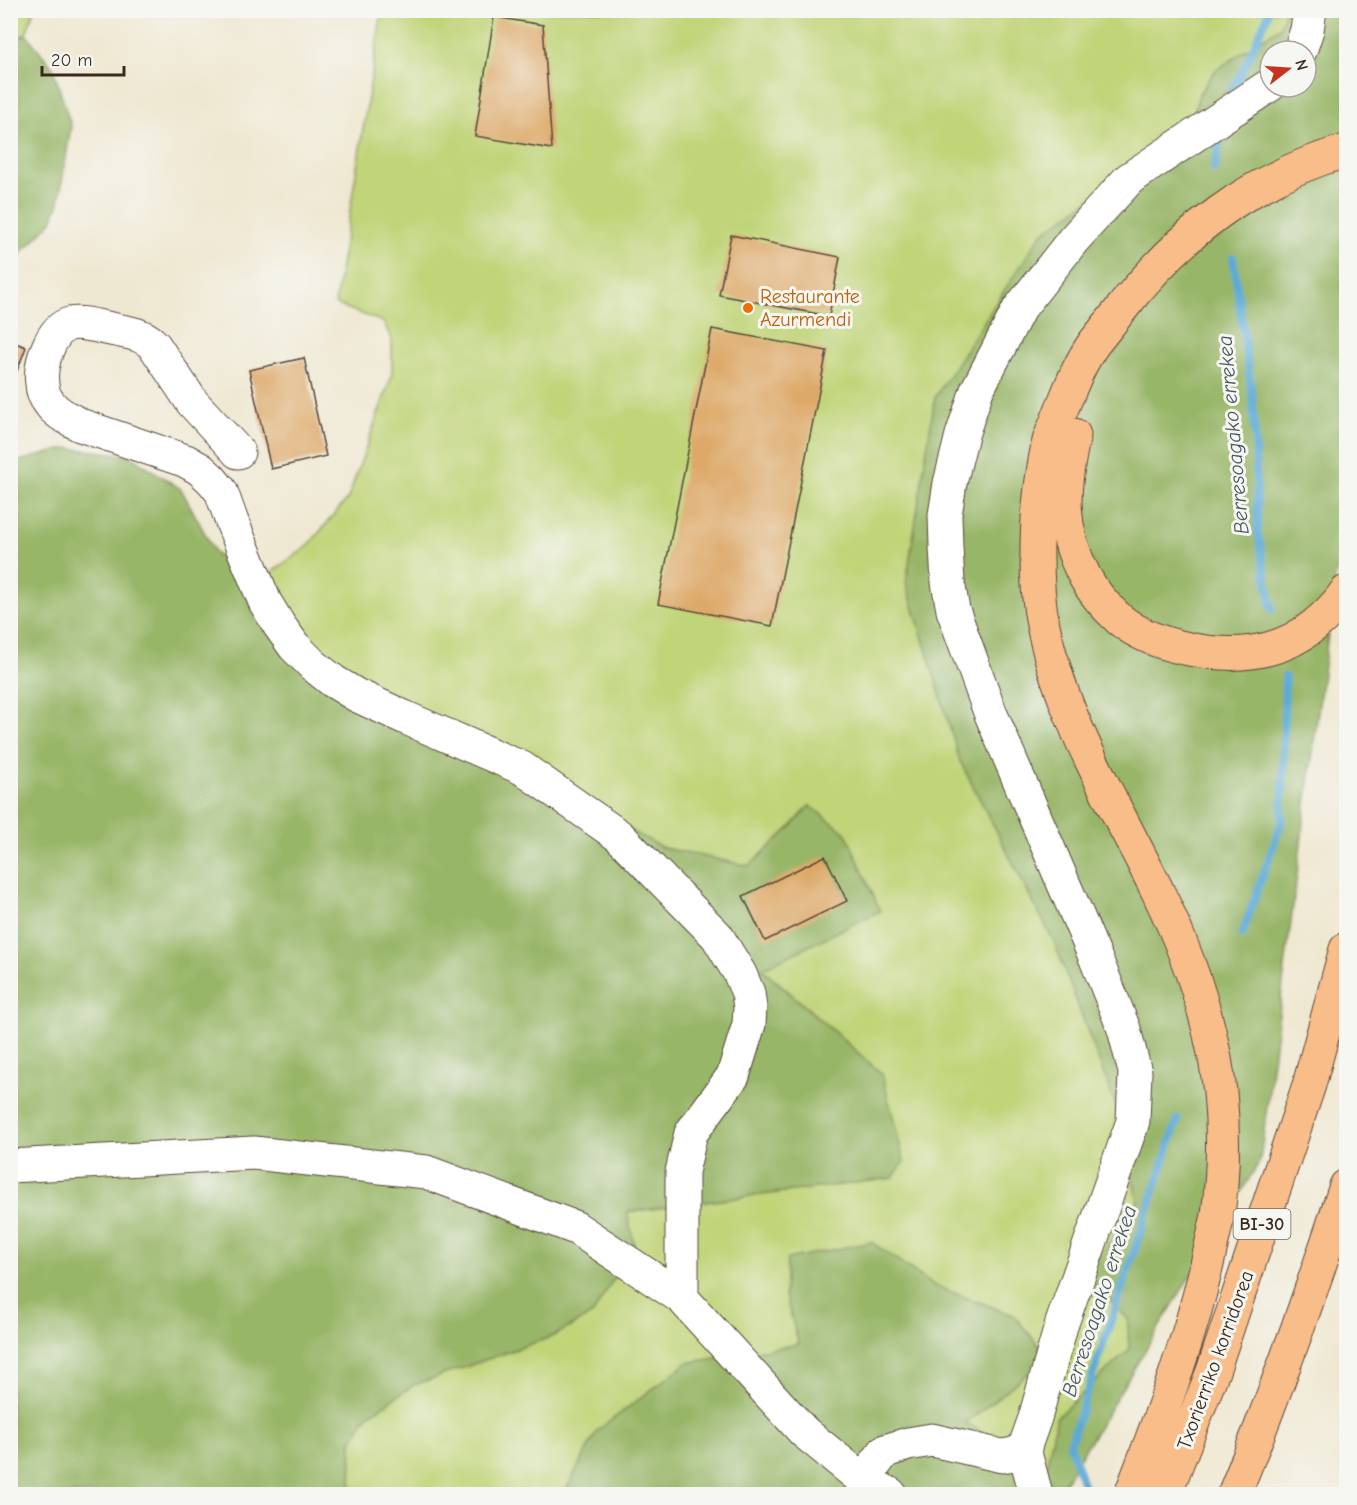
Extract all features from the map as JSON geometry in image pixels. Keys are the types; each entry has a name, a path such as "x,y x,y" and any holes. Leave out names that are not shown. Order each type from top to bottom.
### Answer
{"highway":[{"path":"1131,1494 1184,1347 1211,1247 1218,1215 1223,1148 1220,1092 1211,1036 1198,989 1179,938 1091,761 1061,689 1043,625 1039,598 1036,543 1042,478 1050,440 1073,381 1092,346 1131,296 1187,236 1241,196 1274,178 1347,151"},
{"path":"1131,296 1099,363 1077,418 1066,468 1064,502 1072,549 1085,578 1103,603 1121,620 1150,638 1182,648 1217,654 1249,653 1273,648 1302,634 1320,620 1347,592"},
{"name":"Txorierriko korridorea","path":"1165,1494 1213,1371 1309,1085 1347,949"},
{"path":"1234,1494 1267,1414 1347,1186"}],"street":[{"path":"1304,39 1310,10"},
{"path":"1036,1494 1024,1449 1035,1419 1061,1326 1133,1120 1136,1072 1120,1019 990,712 953,610 945,547 945,515 950,483 962,435 977,390 1019,309 1074,238 1129,179 1258,93"},
{"path":"238,453 192,402 146,338 136,334 77,324 64,326 54,335 41,375 43,390 50,404 55,410 80,425 186,461 211,479 221,491 265,602 294,646 313,665 356,695 522,768 619,836 717,936 743,979 750,1008 749,1024 733,1076 691,1133 682,1172 682,1298"},
{"path":"10,1166 254,1153 426,1172 576,1228 682,1298 804,1432 876,1487 885,1451 908,1444 932,1440 1002,1456 1024,1449"}],"green space":[{"path":"11,11 34,11 26,34 11,41"},
{"path":"382,11 1286,11 1280,27 1262,39 1258,39 1258,42 1215,71 1199,94 1190,128 960,761 1055,944 1115,1103 1138,1201 1086,1276 1128,1319 1129,1350 1057,1417 1046,1468 965,1423 1048,1357 1013,1315 933,1285 871,1242 785,1295 799,1344 687,1363 597,1431 564,1494 351,1494 352,1441 366,1417 414,1385 553,1336 593,1314 627,1212 893,1178 882,1074 762,968 880,911 809,806 789,829 749,866 663,848 485,751 336,688 253,585 307,547 348,498 392,375 392,339 383,322 335,304"},
{"path":"1286,11 1346,11 1346,495 1260,1161 1058,1494 564,1494 597,1431 687,1363 799,1344 785,1295 787,1259 871,1242 933,1285 1013,1315 1048,1357 966,1423 1046,1468 1057,1417 1129,1350 1128,1319 1086,1276 1138,1201 1115,1104 1055,944 960,761 906,583 935,397 1041,234 1190,128 1199,94 1215,71 1258,42 1258,99 1318,99 1318,39 1262,39 1280,27"},
{"path":"26,34 53,68 71,126 59,202 52,221 11,264 11,41"},
{"path":"68,448 129,455 181,489 216,554 295,620 336,688 485,751 663,848 749,866 810,806 846,833 880,911 762,969 882,1074 904,1161 893,1178 627,1212 634,1244 593,1314 553,1336 414,1385 366,1417 352,1441 351,1494 11,1494 11,463"}],"building":[{"path":"494,17 543,25 552,149 475,136"},
{"path":"731,235 840,257 829,316 719,295"},
{"path":"712,329 827,351 772,626 658,604"},
{"path":"10,341 26,347 11,387 10,387"},
{"path":"304,358 326,456 271,469 249,370"},
{"path":"825,856 847,901 765,941 743,896"}],"waterway":[{"name":"Berresoagako errekea","path":"1228,100 1268,15 1268,10"},
{"name":"Berresoagako errekea","path":"1214,169 1223,127"},
{"name":"Berresoagako errekea","path":"1233,258 1252,395 1258,533 1272,609"},
{"name":"Berresoagako errekea","path":"1242,935 1282,821 1285,677"},
{"name":"Berresoagako errekea","path":"1086,1494 1070,1444 1178,1119"}],"place":[{"name":"Restaurante Azurmendi","path":"748,308"}]}
